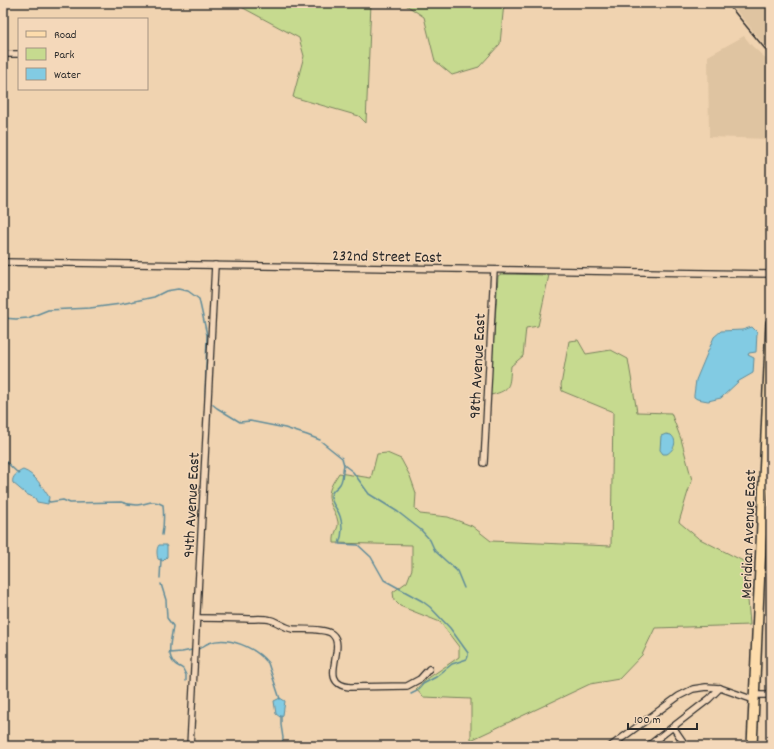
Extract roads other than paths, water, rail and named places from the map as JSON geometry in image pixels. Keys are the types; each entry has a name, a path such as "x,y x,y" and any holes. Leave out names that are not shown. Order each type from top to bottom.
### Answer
{"main road":[{"name":"Meridian Avenue East","path":"752,746 769,416 771,323"}],"street":[{"path":"3,54 18,54"},
{"name":"232nd Street East","path":"3,262 771,274"},
{"name":"94th Avenue East","path":"190,746 215,265"},
{"name":"98th Avenue East","path":"484,463 494,270"},
{"path":"197,618 270,619 291,629 322,631 332,634 336,641 334,674 336,681 342,686 407,686 420,680 429,670"},
{"path":"611,746 686,692 706,687 720,688 754,698 771,695"},
{"path":"648,746 709,699 720,688"},
{"path":"672,727 686,746"}],"water":[{"path":"752,327 757,332 756,352 749,353 748,355 754,358 753,373 739,381 721,398 708,401 694,397 696,380 714,337 721,331 742,330"},
{"path":"666,434 673,437 675,443 673,448 667,454 663,454 660,450 661,436"},
{"path":"23,470 35,478 41,486 49,497 48,504 37,502 35,498 26,494 13,483 13,479 17,473"},
{"path":"159,545 166,545 167,547 167,557 163,561 158,559 157,550"},
{"path":"280,698 285,701 283,715 280,717 276,714 274,701"}],"waterway":[{"path":"3,318 28,318 48,310 90,308 121,304 154,297 166,291 178,289 188,291 199,299 207,335 205,397"},
{"path":"212,404 240,422 250,421 285,428 320,440"},
{"path":"322,442 342,458 344,465 353,472 369,494 398,512 421,530 430,540 435,551 457,571 464,588"},
{"path":"3,459 19,474"},
{"path":"344,465 341,482 332,492 331,496 332,502 339,513 342,523 339,544 358,545 371,557 384,580 430,607 450,628 468,653 467,659 452,664 411,694"},
{"path":"48,501 63,500 70,503 121,502 137,505 156,502 163,505 162,535"},
{"path":"160,578 161,559"},
{"path":"161,584 166,600 167,618 173,626 170,656 175,664 183,669 186,675 186,681"},
{"path":"198,649 209,643 225,641 241,644 256,652 268,663 280,699"},
{"path":"169,653 192,650"},
{"path":"281,715 283,746"}],"railway":[{"path":"727,3 771,56"}]}
